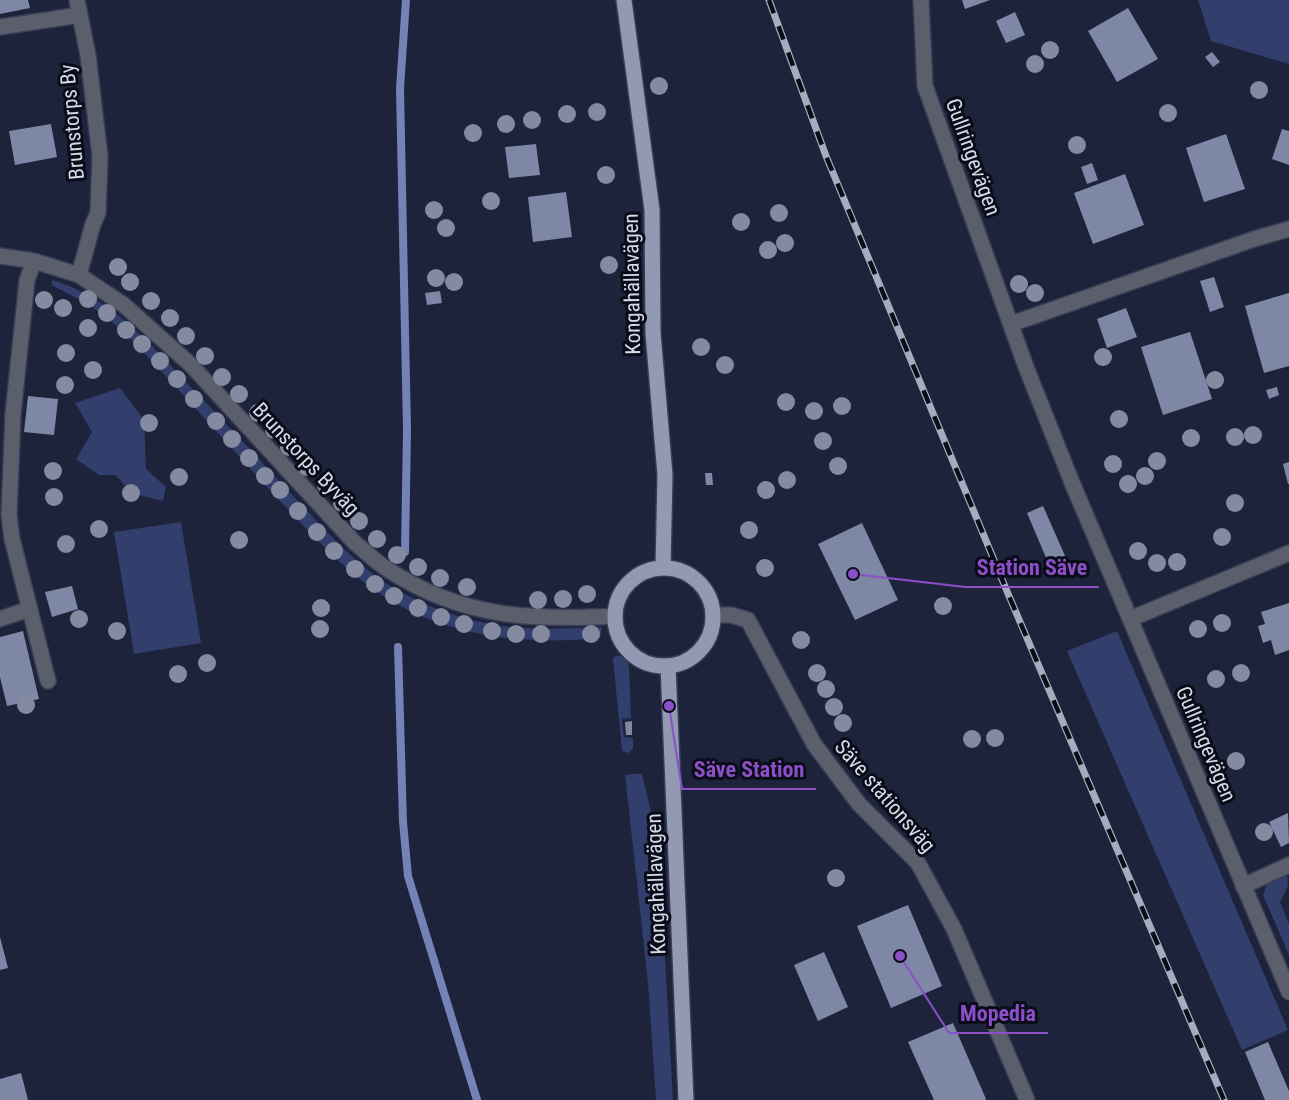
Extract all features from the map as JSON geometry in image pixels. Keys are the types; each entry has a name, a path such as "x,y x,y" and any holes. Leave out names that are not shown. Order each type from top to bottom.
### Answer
{"main road":[{"name":"Kongahällavägen","path":"624,0 652,210 653,333 665,475 663,568"},
{"path":"663,568 680,570 701,584 710,598 714,615 710,636 697,654 678,665 650,664 633,656 621,642 615,625 618,600 632,579 646,571 663,568"},
{"name":"Kongahällavägen","path":"668,666 686,1100"}],"street":[{"name":"Gullringevägen","path":"921,0 925,86 1011,324 1073,485 1289,992"},
{"path":"0,27 78,8"},
{"name":"Brunstorps By","path":"78,8 88,55 100,156 98,213 79,275"},
{"path":"1011,324 1254,239 1289,229"},
{"name":"Brunstorps Byväg","path":"0,256 34,261 79,275 124,305 191,365 355,543 386,568 426,591 473,608 502,614 546,618 615,616"},
{"path":"34,261 27,280 7,415 9,515 12,539 48,681"},
{"path":"1130,619 1289,553"},
{"path":"0,619 29,609"},
{"name":"Säve stationsväg","path":"714,615 731,615 748,620 814,744 859,804 918,863 954,929 1026,1100"},
{"path":"1243,885 1289,865"}],"shaded area":[{"path":"1198,0 1289,0 1289,64 1211,41"},
{"path":"53,280 74,288 110,309 141,335 335,540 384,582 418,601 473,620 522,628 602,627 600,638 541,640 482,634 425,618 373,589 331,554 305,528 122,330 88,304 53,286 51,282"},
{"path":"120,388 144,420 146,469 166,487 163,501 131,493 116,475 99,475 76,459 92,432 75,403"},
{"path":"181,522 201,643 134,654 114,532"},
{"path":"1117,631 1288,1030 1242,1050 1067,651"},
{"path":"615,656 624,658 629,665 631,718 622,719 624,737 633,738 633,748 629,753 622,751 613,659"},
{"path":"642,774 657,838 673,1100 656,1100 648,983 625,775"},
{"path":"1287,873 1288,886 1280,902 1289,924 1289,955 1263,895 1267,884"}],"building":[{"path":"0,0 28,0 30,8 0,14"},
{"path":"962,0 990,0 965,9"},
{"path":"1128,8 1158,59 1117,82 1088,31"},
{"path":"1015,12 1025,35 1006,43 996,21"},
{"path":"1212,52 1220,62 1213,67 1205,57"},
{"path":"51,124 57,157 15,165 9,131"},
{"path":"1282,129 1289,131 1289,165 1272,159"},
{"path":"1226,134 1245,189 1204,202 1186,148"},
{"path":"536,144 540,175 509,178 505,147"},
{"path":"1092,163 1098,180 1087,184 1081,167"},
{"path":"1125,174 1144,225 1093,244 1074,193"},
{"path":"566,192 572,237 533,242 528,197"},
{"path":"1214,277 1224,307 1210,312 1200,281"},
{"path":"440,291 442,303 427,305 425,293"},
{"path":"1289,293 1289,366 1264,373 1245,306"},
{"path":"1126,308 1137,337 1107,348 1097,319"},
{"path":"1190,332 1212,399 1163,415 1141,347"},
{"path":"1277,387 1279,395 1269,399 1266,390"},
{"path":"28,396 58,399 54,435 24,432"},
{"path":"1289,462 1289,484 1288,484 1283,464"},
{"path":"705,473 712,473 713,485 706,485"},
{"path":"1043,506 1070,567 1053,574 1027,513"},
{"path":"862,523 898,600 855,620 818,544"},
{"path":"72,586 78,609 52,617 45,592"},
{"path":"1289,603 1289,650 1275,655 1271,640 1263,643 1258,626 1265,624 1261,612"},
{"path":"23,631 39,699 7,706 0,677 0,637"},
{"path":"632,721 632,735 626,735 625,722"},
{"path":"1288,813 1289,843 1281,847 1269,822"},
{"path":"908,905 942,986 891,1008 857,926"},
{"path":"0,937 8,968 0,970"},
{"path":"824,952 848,1007 818,1021 794,965"},
{"path":"953,1023 985,1100 934,1100 908,1042"},
{"path":"1268,1042 1289,1091 1289,1100 1265,1100 1245,1052"},
{"path":"21,1073 28,1100 0,1100 0,1079"}],"waterway":[{"path":"405,552 407,430 400,88 406,0"},
{"path":"398,647 403,822 408,876 477,1100"}],"railway":[{"path":"769,0 826,156 1009,596 1224,1100"}],"place":[{"name":"Station Säve","path":"853,574"},
{"name":"Säve Station","path":"669,706"},
{"name":"Mopedia","path":"900,956"}]}
